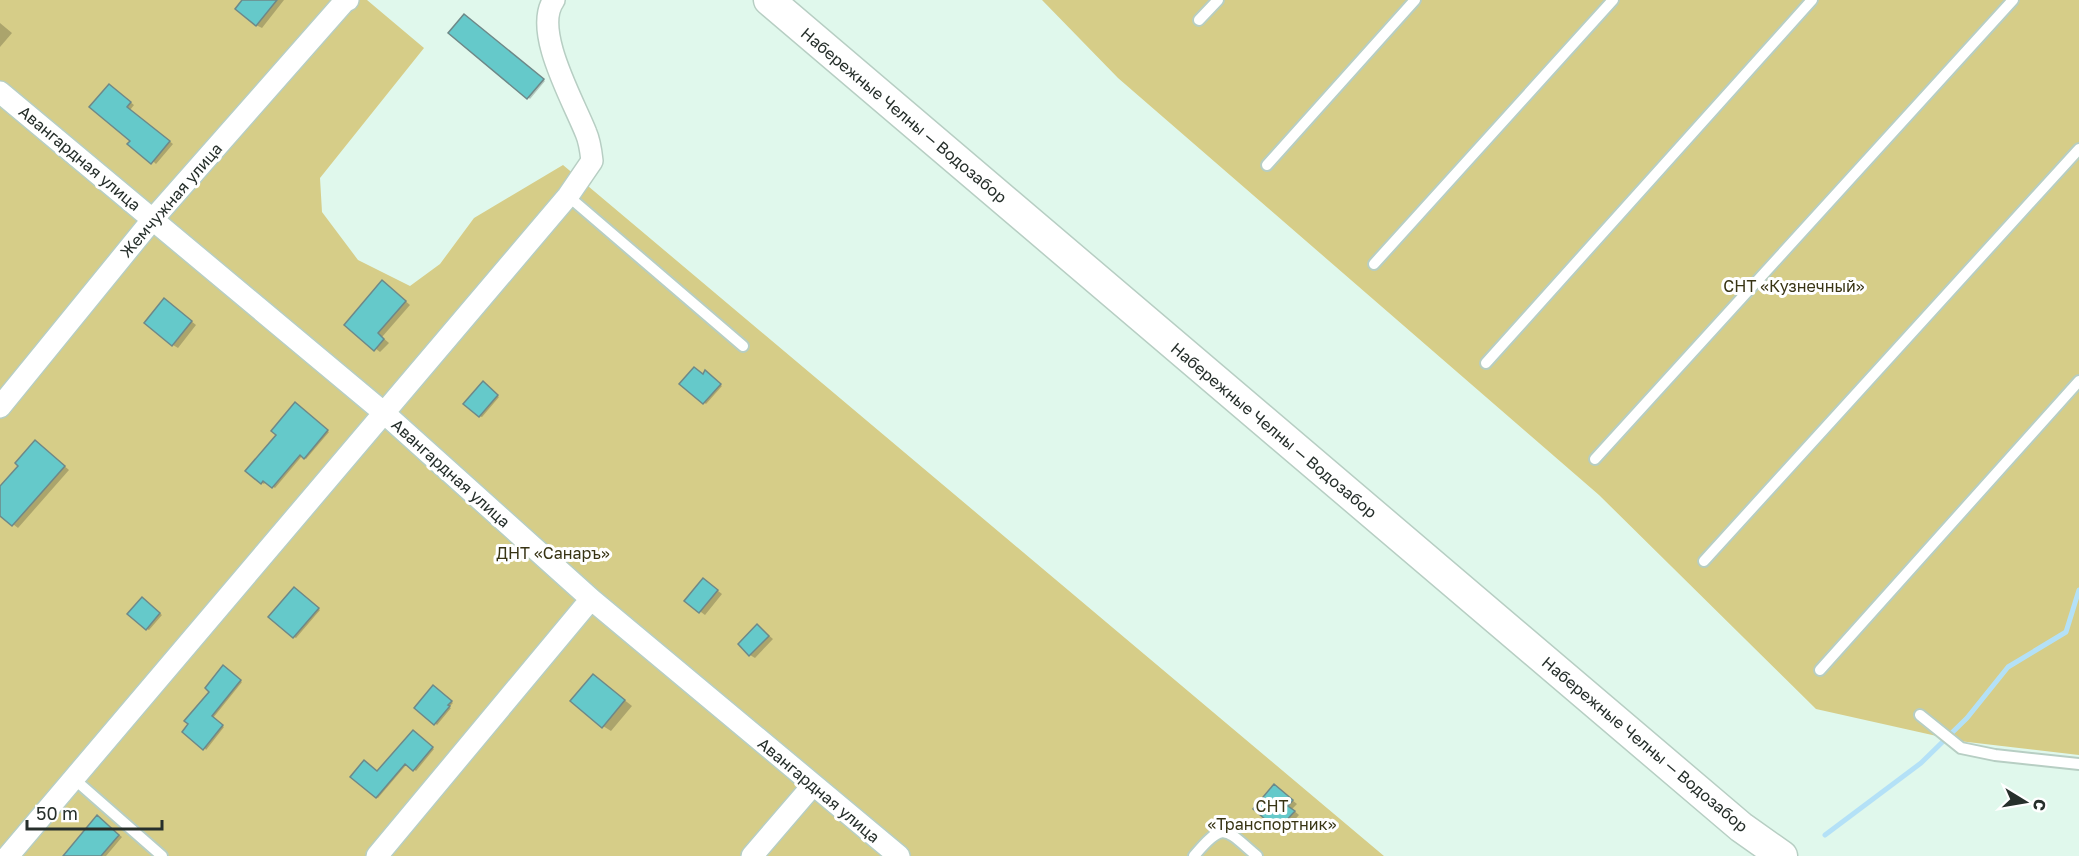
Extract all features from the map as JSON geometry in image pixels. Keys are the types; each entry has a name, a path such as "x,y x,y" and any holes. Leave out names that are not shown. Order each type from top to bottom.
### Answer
{"main road":[{"name":"Набережные Челны — Водозабор","path":"769,0 1741,827 1782,856"}],"street":[{"name":"Жемчужная улица","path":"0,407 153,219 345,0"},
{"path":"8,856 568,196 592,161 588,136 553,54 547,20 554,0"},
{"name":"Авангардная улица","path":"0,92 383,412 591,599 899,856"},
{"path":"377,856 591,599"},
{"path":"752,856 813,785"}],"lane":[{"path":"1199,20 1218,0"},
{"path":"1267,165 1414,0"},
{"path":"1374,264 1613,0"},
{"path":"1486,363 1812,0"},
{"path":"1595,459 2013,0"},
{"path":"1704,561 2079,149"},
{"path":"568,196 743,346"},
{"path":"1820,670 2079,381"},
{"path":"1920,715 1961,748 1995,755 2079,764"},
{"path":"73,778 162,856"},
{"path":"1194,856 1209,837 1221,831 1229,832 1257,856"}],"green space":[{"name":"ДНТ «Санаръ»","path":"0,0 367,0 424,48 320,178 322,212 358,260 410,286 440,264 474,218 563,165 1384,856 0,856"},
{"name":"СНТ «Кузнечный»","path":"1042,0 2079,0 2079,755 1959,741 1816,709 1599,495 1118,78"}],"building":[{"path":"242,0 277,0 256,26 235,9"},
{"path":"464,14 544,79 527,99 448,33"},
{"path":"109,84 131,102 127,107 170,141 151,164 127,144 130,141 89,107"},
{"path":"382,280 406,301 378,333 384,339 374,351 344,325"},
{"path":"164,298 192,321 172,346 144,323"},
{"path":"694,367 703,374 705,370 721,384 703,404 679,384"},
{"path":"483,381 498,395 479,417 463,404"},
{"path":"295,402 328,430 304,459 300,455 272,488 263,481 261,484 245,471 276,435 271,431"},
{"path":"35,440 65,466 12,526 0,516 0,486 18,466 15,463"},
{"path":"703,578 718,590 699,613 684,601"},
{"path":"294,587 319,608 293,638 268,617"},
{"path":"142,597 160,613 146,630 127,614"},
{"path":"757,624 769,636 749,656 738,644"},
{"path":"223,665 241,680 212,716 223,725 203,750 182,732 188,724 184,721 209,692 205,688"},
{"path":"593,674 625,700 602,728 570,701"},
{"path":"433,685 452,701 434,725 414,708"},
{"path":"413,730 433,747 413,771 405,764 376,798 350,777 364,760 377,771"},
{"path":"1274,784 1293,800 1288,806 1295,811 1282,825 1276,820 1272,825 1253,809"},
{"path":"97,815 119,835 101,856 63,856"}],"waterway":[{"path":"1825,835 1921,763 1967,718 2008,667 2066,632 2079,590"}],"park label":[{"name":"СНТ «Транспортник»","path":"1272,815"}]}
